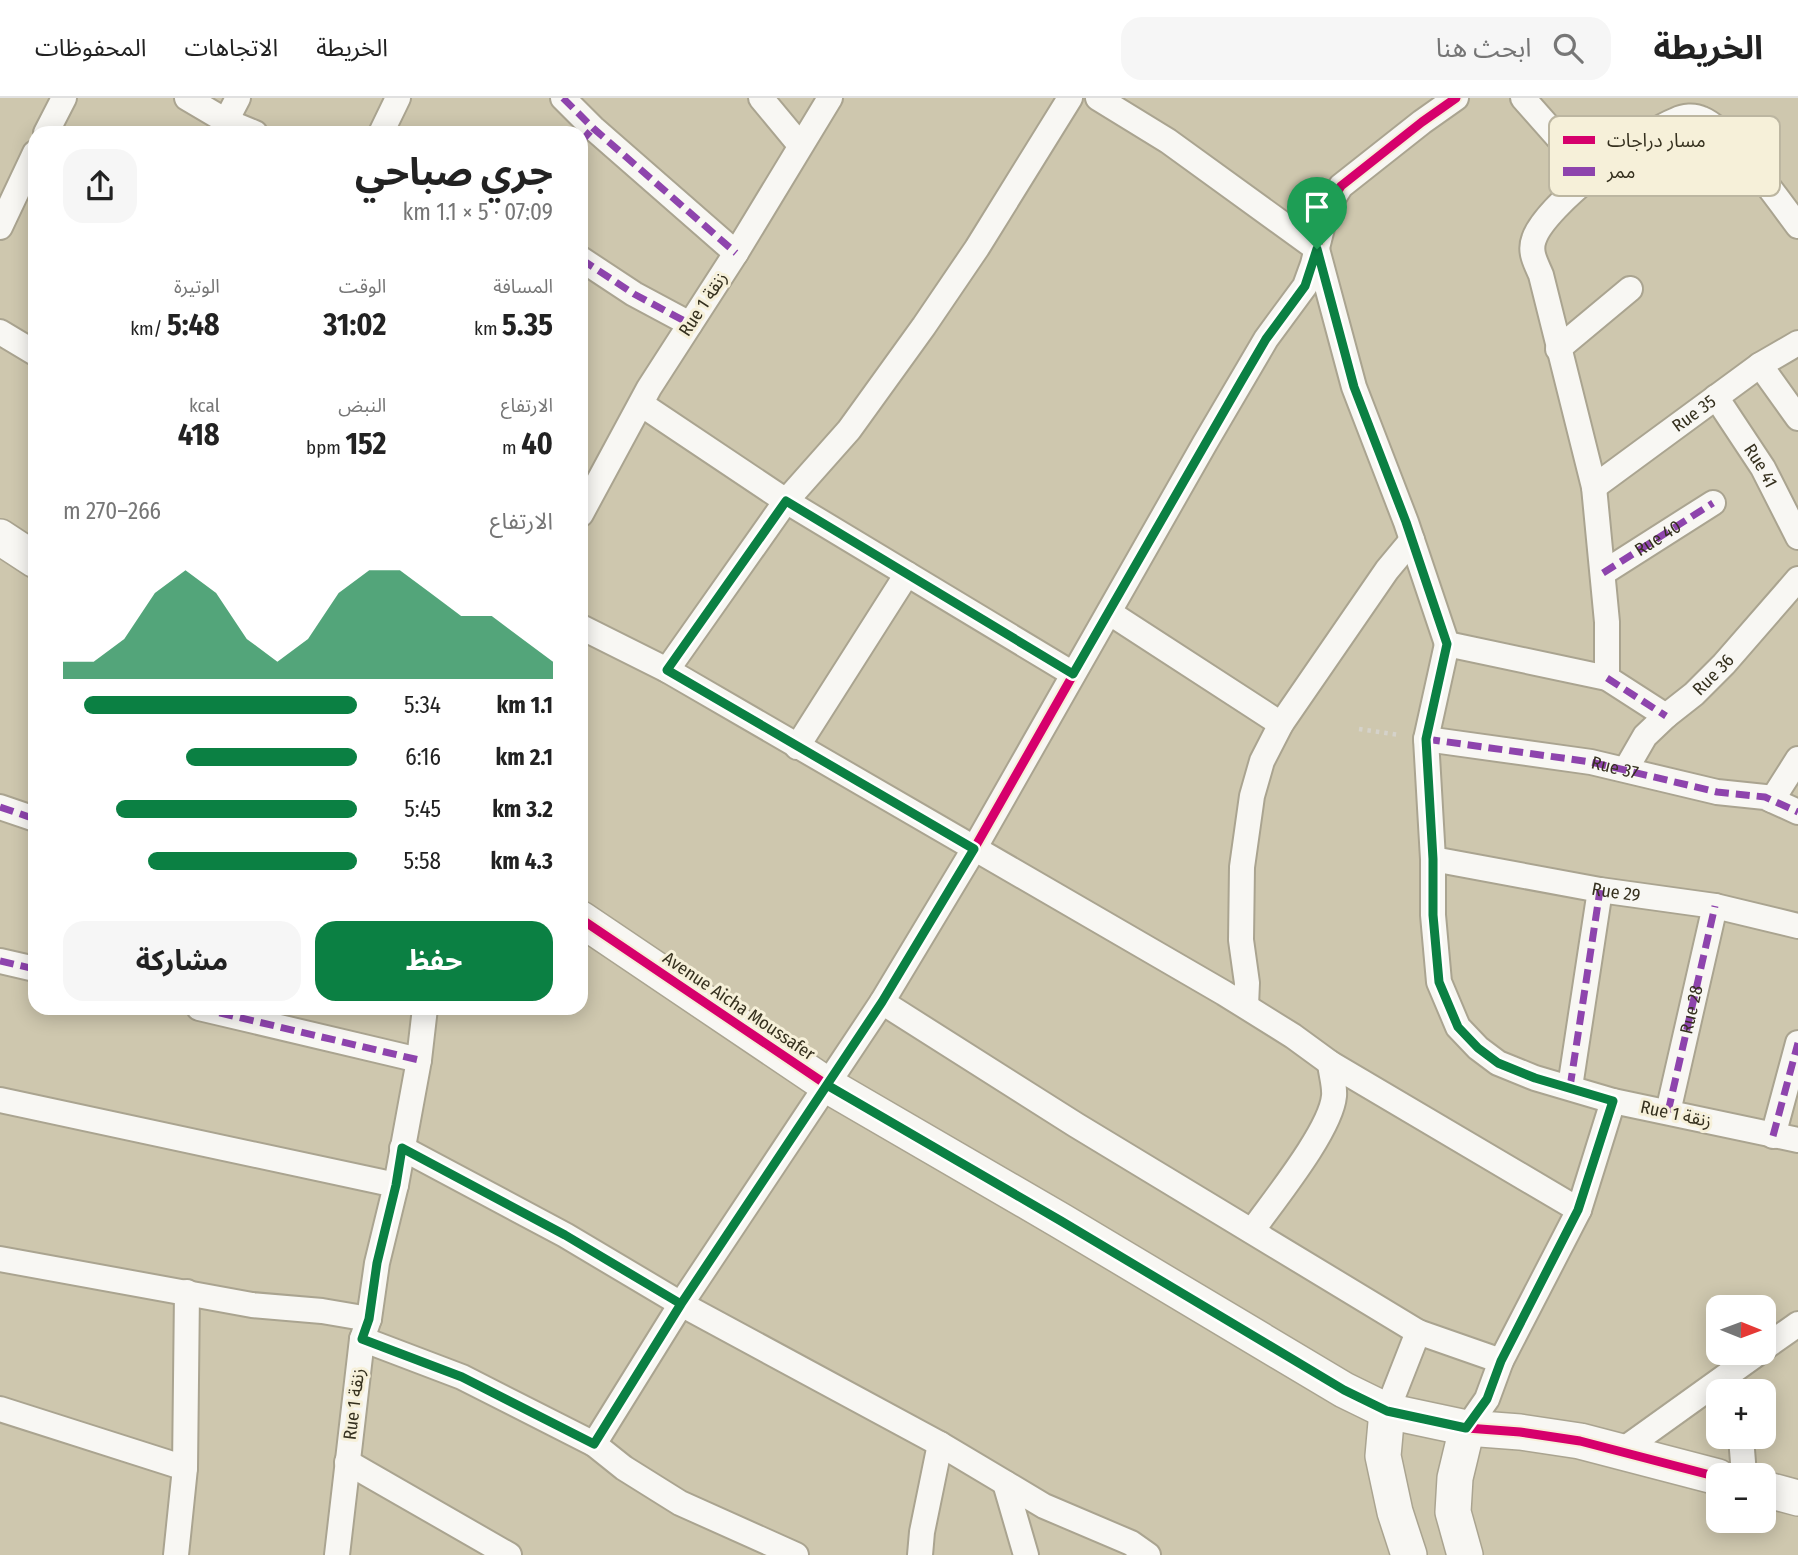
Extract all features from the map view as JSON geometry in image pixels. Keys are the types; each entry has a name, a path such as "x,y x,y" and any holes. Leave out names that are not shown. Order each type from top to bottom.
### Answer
{"street":[{"path":"50,126 64,98"},
{"path":"187,98 238,126"},
{"path":"226,121 238,98"},
{"path":"384,126 398,98"},
{"path":"564,98 581,126"},
{"path":"761,98 800,145"},
{"name":"Rue 1 زنقة","path":"588,501 641,404 830,98"},
{"path":"667,670 786,501 849,430 924,326 977,248 1070,98"},
{"path":"1098,98 1168,141 1317,249 1354,387 1412,540 1447,644 1607,678 1666,716"},
{"path":"594,1444 681,1304 882,1002 974,849 1236,390 1266,339 1305,286 1327,208 1341,186 1456,98"},
{"path":"1522,98 1549,128"},
{"path":"588,136 736,253"},
{"path":"0,227 28,175"},
{"path":"1570,196 1538,228 1532,245 1594,487 1607,622 1607,678"},
{"path":"1774,196 1798,226"},
{"path":"588,264 634,294 690,324"},
{"path":"1558,349 1630,289"},
{"path":"0,332 28,349"},
{"name":"Rue 35","path":"1594,487 1760,365 1798,343"},
{"path":"1760,365 1798,418"},
{"name":"Rue 41","path":"1716,397 1763,468 1798,537"},
{"path":"641,404 786,501 1073,674"},
{"name":"Rue 40","path":"1603,573 1713,503"},
{"path":"0,537 28,555"},
{"path":"1246,1006 1247,983 1241,940 1242,867 1258,773 1281,724 1387,570 1412,540"},
{"path":"797,747 908,574"},
{"name":"Rue 36","path":"1626,769 1645,736 1724,664 1798,579"},
{"path":"1110,613 1281,724"},
{"path":"588,630 667,670 1246,1006 1330,1063 1578,1210"},
{"name":"Rue 1 زنقة","path":"1447,644 1426,739 1433,859 1433,915 1439,982 1458,1027 1478,1048 1498,1063 1535,1078 1613,1101 1798,1140"},
{"name":"Rue 37","path":"1426,739 1626,769 1717,792 1748,794 1772,800 1798,812"},
{"path":"1772,800 1798,759"},
{"path":"0,807 28,817"},
{"name":"Rue 29","path":"1433,859 1600,890 1715,906 1798,926"},
{"path":"1570,1087 1600,890"},
{"name":"Rue 28","path":"1668,1112 1715,906"},
{"name":"Avenue Aicha Moussafer","path":"588,924 827,1085 1344,1390 1387,1411 1466,1428 1570,1439 1706,1474"},
{"path":"0,961 28,968"},
{"path":"882,1002 1076,1125 1419,1332 1501,1361"},
{"path":"229,1015 419,1060"},
{"name":"Rue 1 زنقة","path":"337,1555 365,1329 377,1263 396,1185 419,1060 424,1015"},
{"path":"1773,1136 1798,1043"},
{"path":"1252,1231 1329,1116 1334,1095 1330,1063"},
{"path":"0,1100 396,1185"},
{"path":"1465,1555 1453,1512 1455,1478 1466,1428 1487,1399 1501,1361 1578,1210 1613,1101"},
{"path":"402,1148 565,1235 681,1304 940,1444 1044,1506 1131,1543 1148,1555"},
{"path":"0,1259 251,1305 322,1311 365,1329 594,1444 624,1468 680,1503 784,1553"},
{"path":"176,1555 185,1468 187,1292"},
{"path":"1776,1340 1798,1324"},
{"path":"1409,1555 1395,1512 1383,1456 1387,1411 1419,1332"},
{"path":"1738,1379 1749,1365"},
{"path":"1620,1452 1706,1399"},
{"path":"0,1409 185,1468"},
{"path":"920,1555 922,1532 940,1444"},
{"path":"347,1462 509,1555"},
{"path":"1005,1483 1026,1555"},
{"path":"1776,1493 1798,1499"}],"path":[{"path":"1359,729 1426,739"}],"marked path":[{"path":"563,98 593,128 736,253"},
{"path":"588,134 593,128"},
{"path":"588,264 634,294 690,324"},
{"path":"1603,573 1713,503"},
{"path":"1607,678 1666,716"},
{"path":"1426,739 1591,762 1717,792 1765,797 1798,812"},
{"path":"0,807 28,817"},
{"path":"1570,1087 1600,890"},
{"path":"1668,1112 1715,906"},
{"path":"0,961 28,967"},
{"path":"229,1015 419,1060"},
{"path":"1773,1136 1798,1043"}],"cycle path":[{"path":"594,1444 681,1304 882,1002 974,849 1266,339 1305,286 1327,208 1341,186 1456,98"},
{"path":"588,924 827,1085 1344,1390 1387,1411 1467,1428 1580,1441 1706,1474"}],"route":[{"path":"1317,249 1305,286 1266,339 1073,674 786,501 667,670 974,849 882,1002 681,1304 594,1444 462,1377 362,1339 369,1319 377,1263 389,1218 402,1148 565,1235 681,1304 827,1085 1344,1390 1387,1411 1466,1428 1487,1399 1501,1361 1578,1210 1613,1101 1535,1078 1498,1063 1478,1048 1458,1027 1439,982 1433,915 1433,859 1426,739 1447,644 1406,522 1369,432 1354,387 1317,249"}]}
